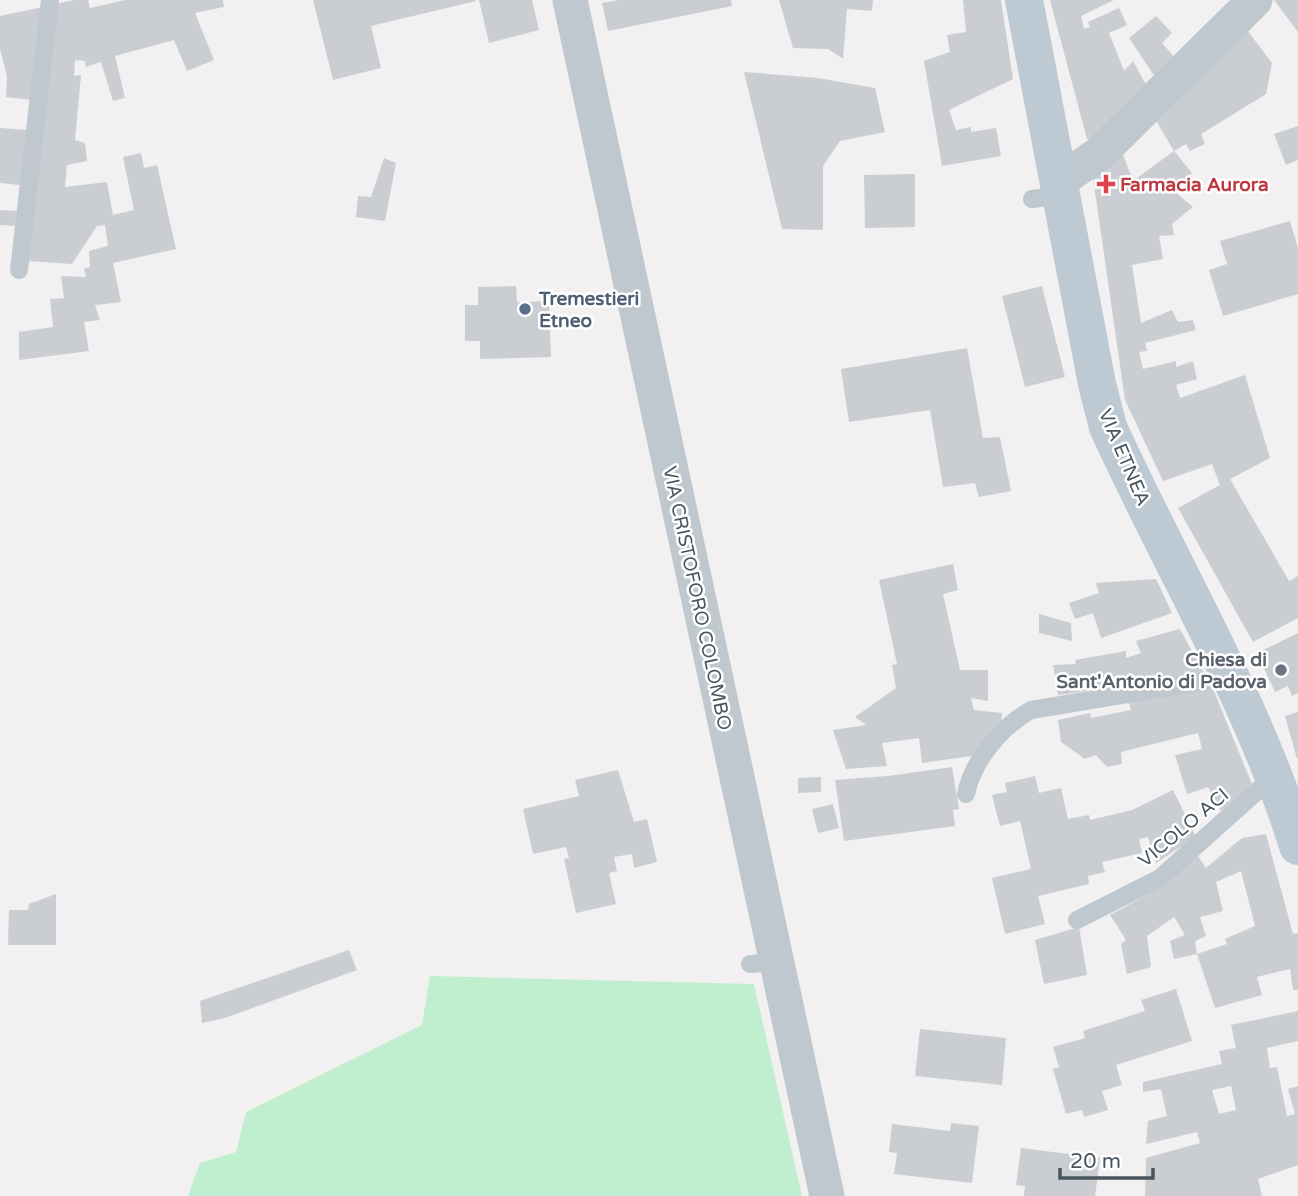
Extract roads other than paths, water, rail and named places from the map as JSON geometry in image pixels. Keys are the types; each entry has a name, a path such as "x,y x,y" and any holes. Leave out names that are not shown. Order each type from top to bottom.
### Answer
{"main road":[{"name":"VIA ETNEA","path":"1024,0 1051,192 1108,427 1285,793 1298,846"}],"street":[{"name":"VIA CRISTOFORO COLOMBO","path":"570,0 763,963 827,1196"},
{"path":"1051,192 1100,153 1255,0"}],"lane":[{"path":"19,270 50,0"},
{"path":"966,794 970,772 1013,720 1031,710 1230,677"},
{"name":"VICOLO ACI","path":"1077,920 1160,878 1285,793"}],"place":[{"name":"Farmacia Aurora","path":"1106,184"},
{"name":"Tremestieri Etneo","path":"525,309"},
{"name":"Chiesa di Sant'Antonio di Padova","path":"1281,670"}]}
